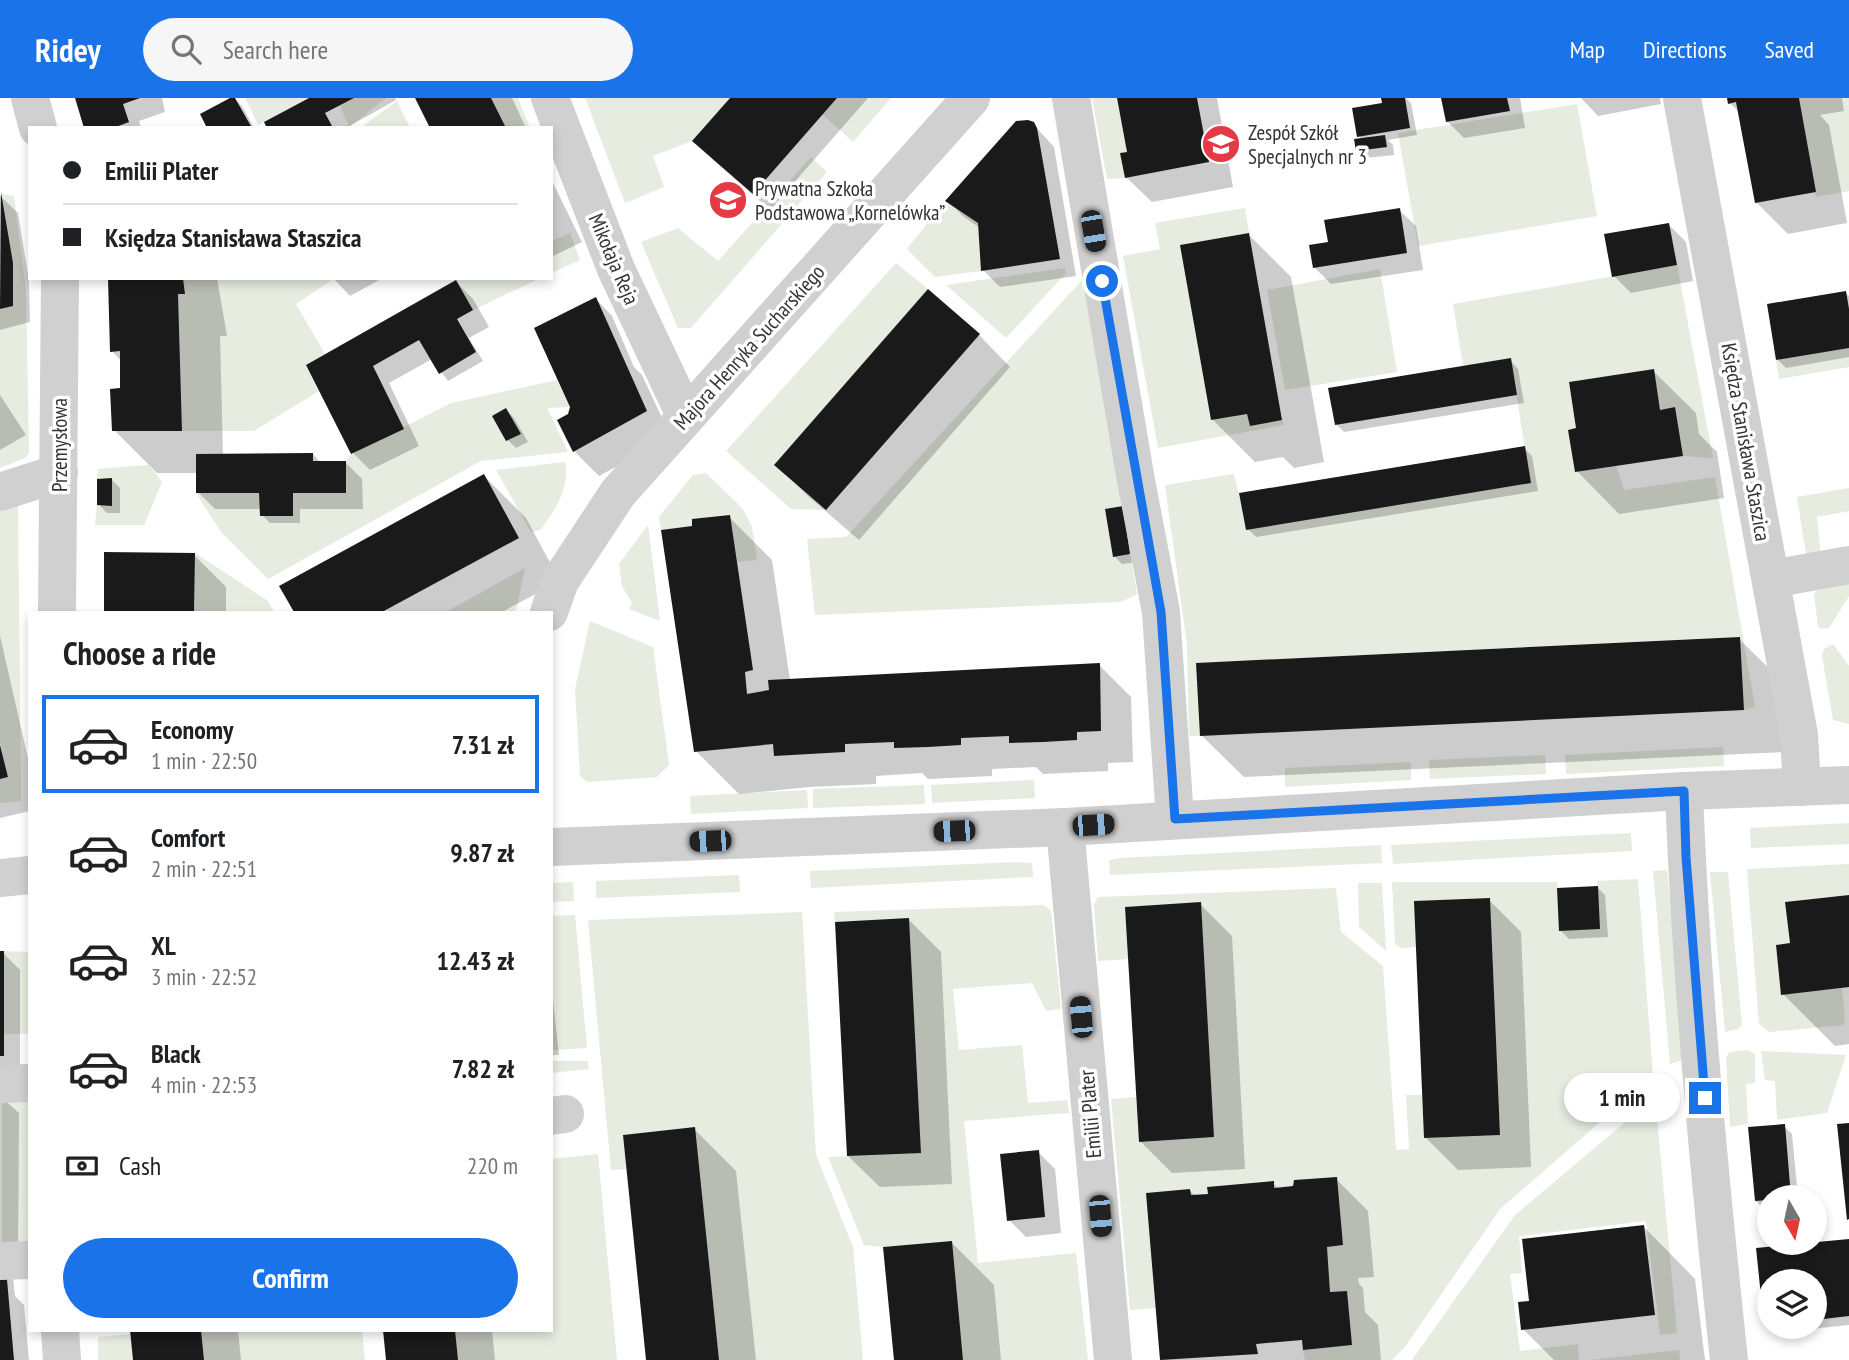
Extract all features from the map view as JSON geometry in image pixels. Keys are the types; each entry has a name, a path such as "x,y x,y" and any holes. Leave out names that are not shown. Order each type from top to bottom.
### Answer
{"street":[{"path":"30,98 37,126"},
{"name":"Mikołaja Reja","path":"550,98 616,269 686,417"},
{"name":"Majora Henryka Sucharskiego","path":"549,611 560,581 618,493 971,98"},
{"path":"1071,98 1161,612 1175,819"},
{"name":"Księdza Stanisława Staszica","path":"1682,98 1772,579 1799,735 1802,787"},
{"name":"Przemysłowa","path":"57,611 60,280"},
{"path":"0,492 59,473"},
{"path":"1772,579 1849,565"},
{"path":"553,847 1065,827 1684,791 1849,785"},
{"path":"1684,791 1686,857 1716,1239 1729,1360"},
{"name":"Emilii Plater","path":"1065,827 1113,1360"},
{"path":"0,878 28,875"},
{"path":"0,1084 28,1083"},
{"path":"0,1261 28,1261"},
{"path":"60,1332 62,1360"}],"shaded area":[{"path":"245,98 309,98 258,125"},
{"path":"354,98 386,98 350,126 340,106"},
{"path":"491,98 518,98 529,126 505,126"},
{"path":"585,98 730,98 692,141 653,156 664,187 625,203"},
{"path":"837,98 891,98 853,142 822,114"},
{"path":"1092,98 1117,98 1127,152 1120,153 1125,178 1107,179"},
{"path":"1799,98 1849,98 1849,191 1816,197"},
{"path":"397,101 409,126 363,126"},
{"path":"1577,104 1597,216 1418,246 1398,133"},
{"path":"811,157 827,172 691,328 678,328 641,242 678,228 718,261"},
{"path":"2,194 14,196 26,291 29,453 25,458 0,468 0,309 13,305 13,263"},
{"path":"945,201 978,223 981,271 935,277 907,249"},
{"path":"1245,208 1249,233 1181,245 1211,420 1247,414 1250,426 1282,420 1284,425 1158,448 1123,256 1160,249 1155,223"},
{"path":"570,233 580,260 553,272 553,240"},
{"path":"896,263 928,289 826,510 791,509 726,451"},
{"path":"1677,265 1713,458 1683,456 1674,407 1660,410 1653,369 1569,382 1576,428 1569,430 1575,471 1616,466 1624,490 1715,477 1755,707 1744,710 1739,637 1197,663 1200,736 1189,736 1187,645 1165,485 1234,474 1247,529 1530,483 1511,359 1463,366 1453,304"},
{"path":"1065,268 1066,273 1006,338 946,285"},
{"path":"1380,269 1397,372 1285,390 1267,290"},
{"path":"1083,279 1123,506 1105,509 1113,556 1130,554 1137,594 1121,602 815,615 807,539 846,537"},
{"path":"183,280 332,280 296,304 325,354 306,365 319,391 254,431 182,431 178,294 185,293"},
{"path":"456,280 537,280 473,310"},
{"path":"1849,348 1849,367 1779,379 1776,360"},
{"path":"557,380 570,407 547,408 568,452 481,461 268,579 221,532 196,493 259,493 293,516 293,493 346,493 346,461 351,454 451,403"},
{"path":"565,462 565,481 560,499 540,530 531,532 496,470"},
{"path":"149,465 162,482 144,525 95,525 97,505 112,505 112,479 97,479 98,469"},
{"path":"706,473 743,509 752,527 757,560 736,562 692,519 692,526 661,530 659,517 693,475"},
{"path":"1849,488 1849,511 1817,517 1821,555 1806,554 1797,497"},
{"path":"18,501 21,801 0,803 0,779 8,777 0,740 0,506"},
{"path":"648,525 660,621 629,609 632,603 622,586 619,564"},
{"path":"195,553 268,601 273,611 194,611"},
{"path":"525,568 516,611 448,611"},
{"path":"1849,580 1849,596 1829,628 1821,629 1818,627 1814,594 1820,586"},
{"path":"590,621 653,647 669,765 657,777 587,782 580,776 575,689"},
{"path":"1833,644 1849,666 1849,724 1833,720 1822,656 1824,649"},
{"path":"1723,747 1724,766 1566,774 1565,755"},
{"path":"1545,755 1546,774 1430,779 1429,760"},
{"path":"1411,762 1411,780 1285,787 1285,768"},
{"path":"1034,780 1035,798 932,803 931,785"},
{"path":"924,785 925,804 813,808 813,789"},
{"path":"807,790 808,808 691,814 690,796"},
{"path":"1849,823 1849,844 1751,848 1750,828"},
{"path":"1631,833 1632,851 1393,864 1391,845"},
{"path":"1381,845 1382,863 1110,875 1109,860 1120,858"},
{"path":"1032,863 1033,877 811,888 810,871"},
{"path":"1849,864 1849,895 1785,902 1790,943 1776,945 1782,994 1842,988 1845,1020 1843,1025 1769,1032 1759,1024 1747,869"},
{"path":"1667,870 1686,1059 1670,1064 1653,871"},
{"path":"1710,872 1728,872 1742,1025 1738,1029 1725,1032"},
{"path":"739,875 740,892 596,898 596,881"},
{"path":"1638,879 1653,1076 1500,1209 1405,1347 1392,1360 1305,1360 1303,1350 1351,1345 1347,1291 1330,1292 1327,1247 1343,1245 1337,1177 1294,1180 1293,1186 1274,1188 1274,1182 1207,1187 1208,1194 1191,1195 1190,1189 1147,1193 1156,1308 1130,1310 1111,1099 1136,1097 1139,1142 1214,1137 1201,903 1126,907 1128,959 1098,961 1094,905 1098,897 1336,888 1341,932 1383,966 1396,1150 1409,1149 1406,1095 1422,1095 1424,1138 1500,1135 1490,898 1415,901 1416,947 1401,948 1395,944 1392,882 1557,882 1560,931 1600,929 1597,881"},
{"path":"573,882 574,901 553,902 553,883"},
{"path":"1358,883 1382,883 1386,951 1359,927"},
{"path":"1044,905 1051,911 1061,1009 1046,1011 1032,983 953,989 959,1050 1022,1045 1028,1103 1067,1100 1069,1113 964,1121 978,1263 1076,1253 1088,1360 963,1360 952,1241 883,1247 864,1245 828,1157 921,1152 909,919 835,922 834,912"},
{"path":"802,912 816,1155 853,1247 863,1360 719,1360 694,1127 623,1135 627,1169 611,1170 588,920"},
{"path":"575,915 587,1048 553,1050 553,916"},
{"path":"4,951 28,952 28,1034 4,1034"},
{"path":"1748,1050 1755,1054 1755,1083 1746,1084 1748,1124 1730,1127 1726,1058 1729,1052"},
{"path":"1761,1051 1846,1055 1827,1113 1777,1120 1775,1081 1765,1080"},
{"path":"553,1061 588,1061 589,1069 553,1073"},
{"path":"28,1092 28,1251 2,1252 2,1094"},
{"path":"1655,1097 1677,1333 1660,1335 1646,1221 1519,1236 1522,1273 1510,1274 1520,1351 1578,1344 1579,1360 1412,1360 1515,1215"},
{"path":"598,1154 617,1360 458,1360 455,1332 553,1332 553,1159"},
{"path":"201,1332 362,1332 365,1360 204,1360"},
{"path":"130,1334 133,1360 98,1360 98,1337"},
{"path":"1679,1350 1680,1360 1590,1360"}],"building":[{"path":"75,98 140,98 123,104 129,122 118,126 83,126"},
{"path":"235,98 251,126 206,126 200,114"},
{"path":"309,98 354,98 325,113 332,126 266,126 264,122"},
{"path":"415,98 491,98 505,126 429,126"},
{"path":"730,98 837,98 753,194 692,141"},
{"path":"1117,98 1197,98 1209,162 1125,178 1120,153 1127,152"},
{"path":"1381,98 1405,98 1410,128 1357,137 1352,108 1382,103"},
{"path":"1441,98 1507,98 1510,111 1446,122"},
{"path":"1727,98 1799,98 1816,192 1755,203 1736,102 1728,104"},
{"path":"1016,121 1034,122 1037,128 1060,259 981,271 978,223 945,201"},
{"path":"1385,135 1387,147 1356,151 1354,139"},
{"path":"1,192 13,263 13,306 0,309"},
{"path":"1400,208 1407,253 1313,268 1309,245 1328,242 1324,220"},
{"path":"1669,223 1677,265 1612,277 1604,234"},
{"path":"1249,233 1282,420 1250,426 1247,414 1211,420 1180,245"},
{"path":"108,280 183,280 185,294 178,294 182,431 112,431 110,389 120,388 120,351 110,352"},
{"path":"456,280 473,310 457,319 476,352 439,374 419,340 373,366 404,429 351,454 306,365"},
{"path":"928,289 980,334 826,510 774,465"},
{"path":"1846,291 1849,348 1776,360 1767,304"},
{"path":"596,297 647,411 573,452 557,420 568,414 570,407 534,328"},
{"path":"1511,358 1517,395 1335,425 1328,388"},
{"path":"1654,369 1660,410 1675,407 1683,456 1575,472 1568,430 1576,428 1569,382"},
{"path":"506,408 521,434 506,441 492,416"},
{"path":"1525,446 1531,483 1246,530 1239,493"},
{"path":"313,453 313,461 346,461 346,493 293,493 293,516 260,516 259,493 196,493 196,454"},
{"path":"484,474 519,538 384,611 293,611 279,586"},
{"path":"112,478 112,506 97,505 97,479"},
{"path":"1123,506 1130,554 1113,557 1105,509"},
{"path":"730,515 753,670 745,672 747,694 769,690 768,680 1100,663 1101,731 1077,732 1077,740 1009,743 1009,736 961,738 961,745 928,747 894,748 894,742 845,744 845,752 774,756 773,744 694,752 661,530 692,526 692,519"},
{"path":"104,552 195,553 194,611 104,611"},
{"path":"1740,637 1744,710 1200,736 1196,663"},
{"path":"0,745 8,777 0,779"},
{"path":"1598,886 1600,929 1559,931 1557,888"},
{"path":"1849,895 1849,987 1781,995 1776,945 1790,943 1785,902"},
{"path":"1490,898 1500,1135 1424,1138 1414,901"},
{"path":"1201,902 1214,1137 1139,1142 1125,907"},
{"path":"909,918 921,1153 847,1156 835,922"},
{"path":"0,951 4,951 4,1056 0,1056"},
{"path":"1849,1123 1849,1219 1847,1220 1837,1124"},
{"path":"1785,1124 1790,1185 1757,1185 1757,1201 1755,1201 1748,1127"},
{"path":"695,1127 719,1360 646,1360 623,1135"},
{"path":"1039,1150 1045,1217 1007,1221 1000,1154"},
{"path":"1337,1177 1343,1245 1327,1247 1330,1292 1347,1291 1352,1345 1303,1350 1302,1340 1256,1344 1258,1354 1160,1360 1146,1193 1190,1189 1191,1195 1208,1194 1207,1187 1274,1181 1274,1188 1293,1186 1294,1180"},
{"path":"1644,1225 1655,1315 1521,1330 1518,1302 1529,1301 1522,1239"},
{"path":"1849,1239 1849,1316 1827,1319 1827,1269 1758,1269 1756,1248 1757,1255 1827,1255 1827,1241"},
{"path":"952,1241 963,1360 894,1360 883,1247"},
{"path":"0,1268 6,1268 14,1360 0,1360"},
{"path":"130,1332 201,1332 204,1360 133,1360"},
{"path":"383,1332 455,1332 458,1360 386,1360"}],"place":[{"name":"Zespół Szkół Specjalnych nr 3","path":"1221,144"},
{"name":"Prywatna Szkoła Podstawowa „Kornelówka”","path":"728,200"}],"route":[{"path":"1102,281 1161,612 1175,819 1684,791 1686,857 1705,1098"}]}
